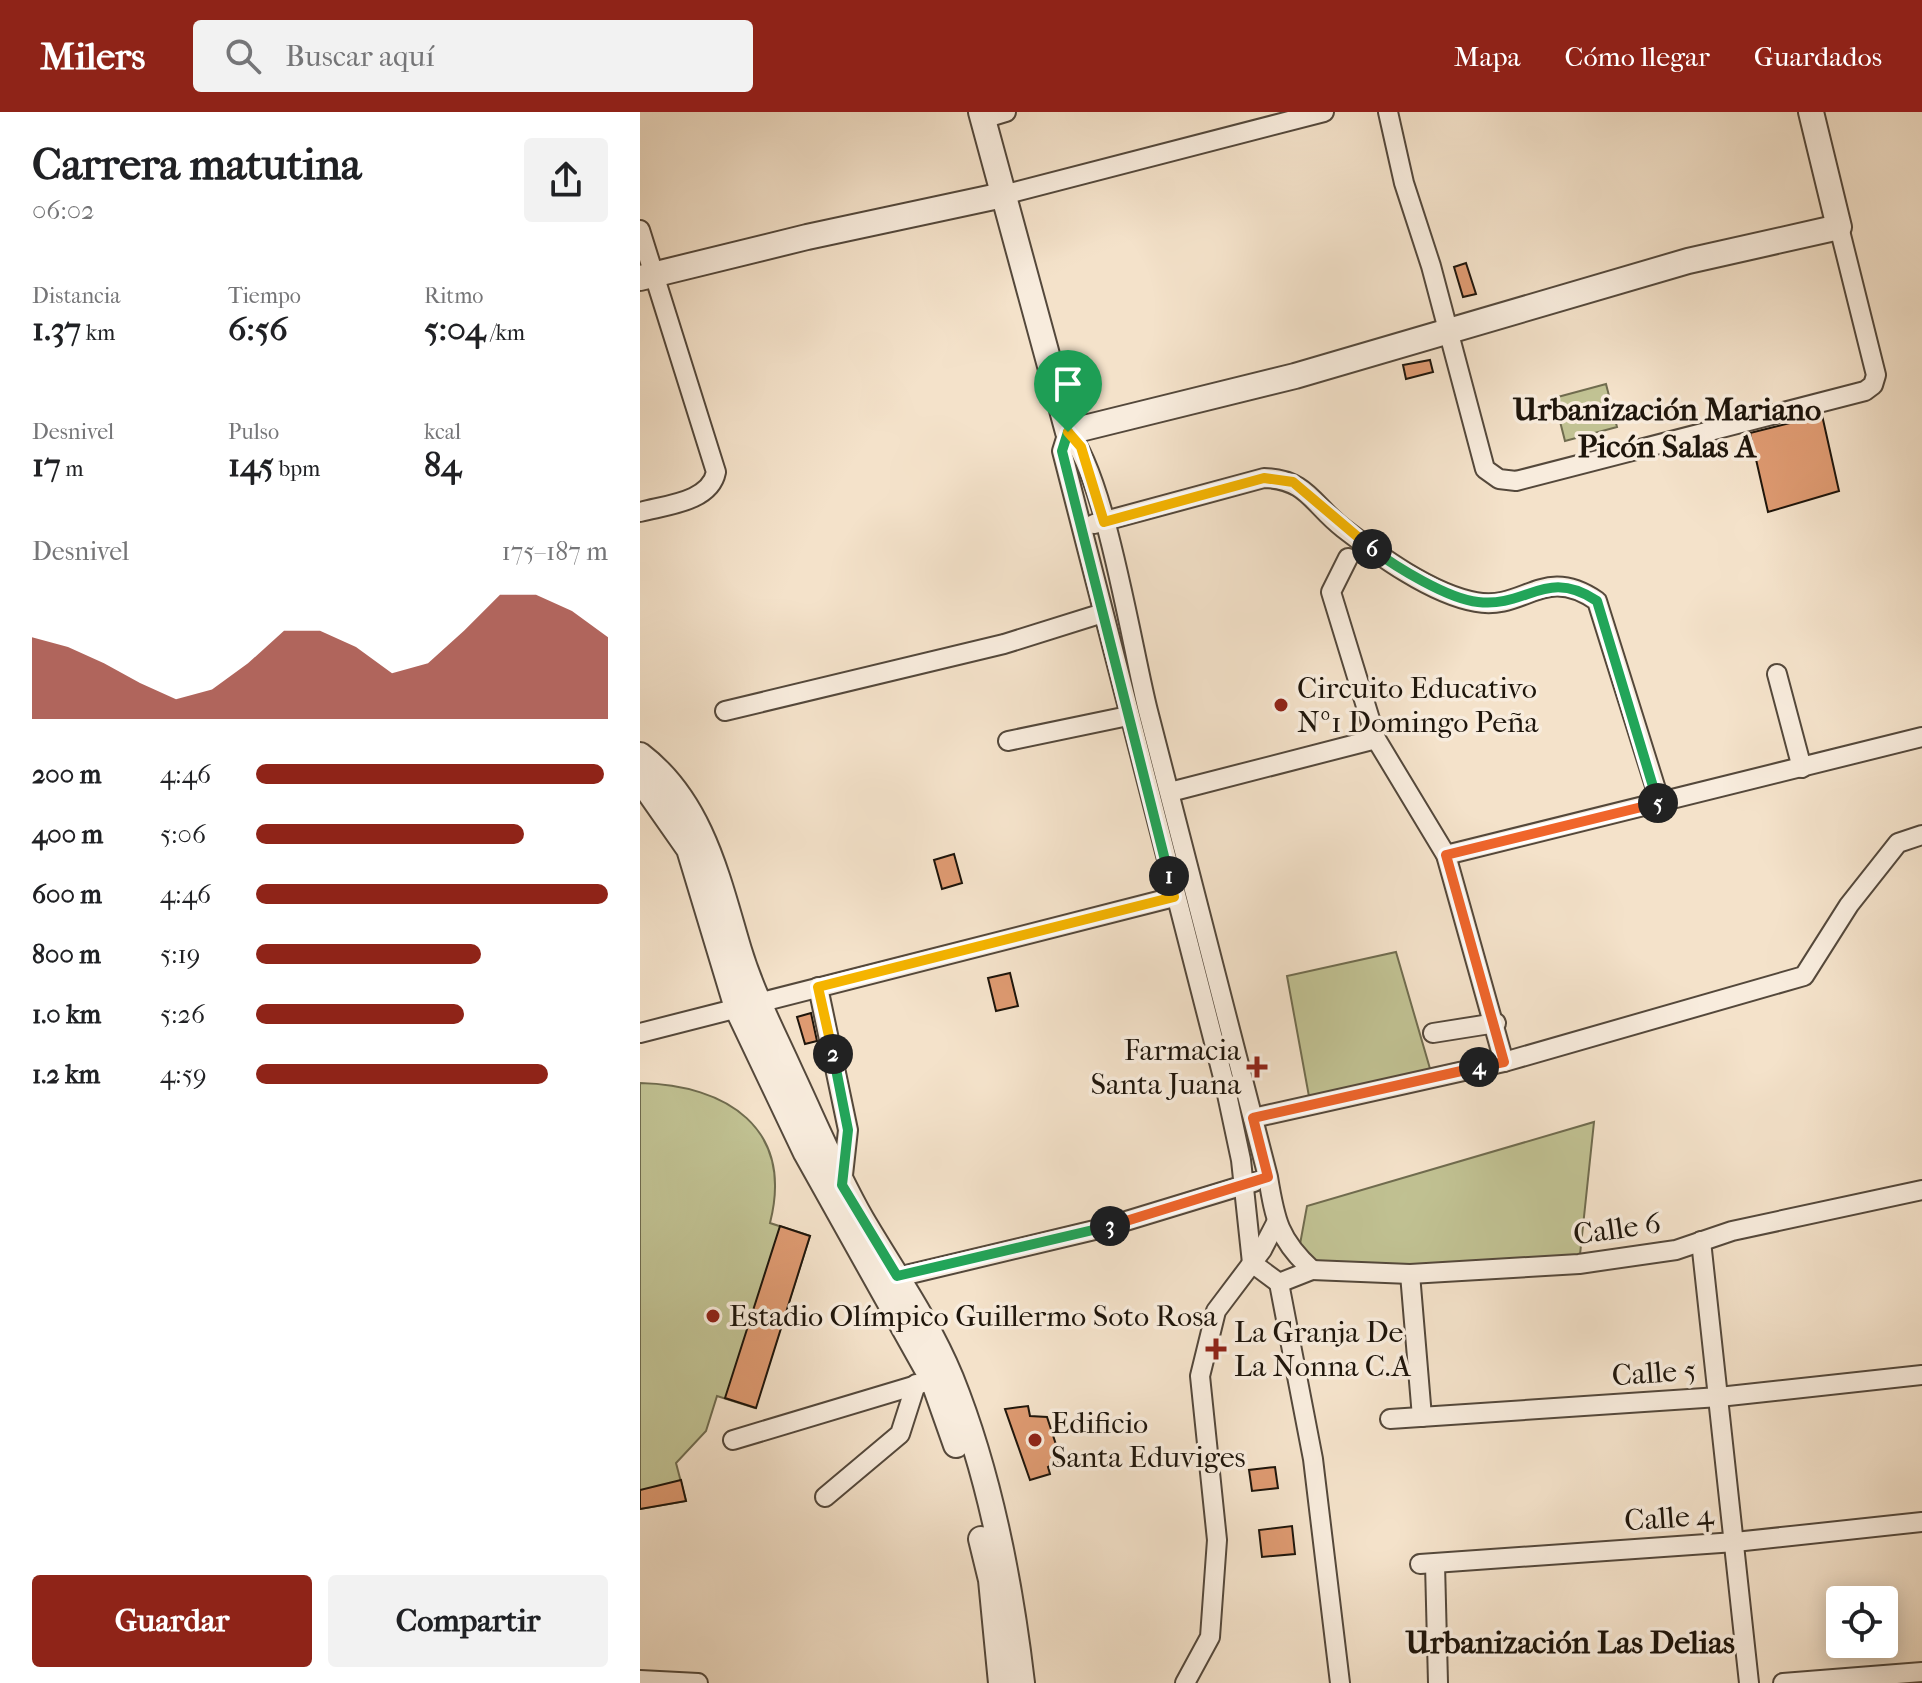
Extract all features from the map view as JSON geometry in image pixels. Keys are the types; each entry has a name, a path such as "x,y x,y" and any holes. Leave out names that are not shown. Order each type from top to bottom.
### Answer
{"street":[{"path":"646,269 1003,195 1324,112"},
{"path":"1388,112 1404,183 1485,469 1499,479 1516,481 1865,391 1873,385 1876,375 1811,112"},
{"path":"990,114 1003,195 1068,432 1081,447 1104,522 1268,1177 1276,1223 1293,1253 1312,1270 1279,1283"},
{"path":"1068,432 1295,376 1688,261 1839,227"},
{"path":"640,230 646,269 716,472 714,485 703,494 640,512"},
{"path":"1068,432 1062,451 1084,527 1174,897 1225,1085 1244,1185 1252,1263 1279,1283 1313,1459 1340,1683"},
{"path":"1084,527 1264,478 1281,479 1305,490 1340,526 1391,564 1462,598 1479,603 1555,586 1577,588 1597,601 1660,802"},
{"path":"1348,558 1331,592 1376,739 1446,855 1496,1023 1504,1062"},
{"path":"725,711 1004,644 1103,613"},
{"path":"1777,674 1802,768"},
{"path":"1008,741 1128,716"},
{"path":"1446,855 1922,737"},
{"path":"1170,792 1376,739"},
{"path":"640,755 657,768 696,824 716,867 740,952 748,1005 888,1279 924,1382 962,1460 991,1580 1001,1683"},
{"path":"640,779 689,849 806,1153 950,1376 975,1452 1011,1588 1022,1683"},
{"path":"1253,1118 1504,1062 1804,976 1849,905 1898,843 1922,835"},
{"path":"640,1033 1174,897"},
{"path":"818,987 848,1130 842,1185"},
{"path":"1433,1033 1496,1023"},
{"path":"888,1279 1103,1228 1268,1177"},
{"name":"Calle 6","path":"1312,1270 1410,1274 1579,1264 1676,1250 1701,1241 1922,1190"},
{"path":"1185,1683 1210,1637 1217,1540 1200,1376 1216,1311 1252,1263 1276,1223"},
{"path":"1701,1241 1749,1683"},
{"path":"1410,1274 1422,1417"},
{"name":"Calle 5","path":"1390,1419 1719,1397 1922,1375"},
{"path":"733,1440 924,1382"},
{"path":"825,1497 900,1434 924,1382"},
{"name":"Calle 4","path":"1438,1683 1428,1564 1735,1542 1922,1522"},
{"path":"1783,1683 1922,1672"},
{"path":"640,1680 698,1683"}],"green space":[{"path":"1606,384 1617,427 1565,441 1554,398"},
{"path":"1396,952 1431,1072 1310,1102 1287,976"},
{"name":"Estadio Olímpico Guillermo Soto Rosa","path":"640,1083 700,1092 726,1103 747,1118 762,1137 772,1161 775,1190 770,1223 810,1236 755,1408 717,1396 706,1431 676,1463 686,1501 640,1509"},
{"path":"1594,1122 1579,1264 1296,1266 1307,1206"}],"building":[{"path":"1466,263 1476,294 1463,297 1454,267"},
{"path":"1430,360 1433,372 1406,379 1403,365"},
{"path":"1822,415 1839,491 1768,512 1750,433"},
{"path":"954,854 962,883 942,889 934,860"},
{"path":"1010,973 1018,1006 996,1011 988,978"},
{"path":"811,1013 817,1041 805,1044 797,1017"},
{"path":"780,1226 810,1236 756,1408 725,1398"},
{"name":"Edificio Santa Eduviges","path":"1028,1406 1030,1416 1047,1417 1061,1460 1048,1467 1050,1474 1030,1480 1005,1409"},
{"path":"1275,1467 1278,1488 1252,1491 1249,1470"},
{"path":"681,1480 686,1501 640,1509 640,1490"},
{"path":"1292,1526 1295,1554 1262,1557 1259,1530"}],"place":[{"name":"Circuito Educativo Nº1 Domingo Peña","path":"1281,705"},
{"name":"Farmacia Santa Juana","path":"1257,1067"},
{"name":"Estadio Olímpico Guillermo Soto Rosa","path":"713,1316"},
{"name":"La Granja De La Nonna C.A","path":"1216,1349"},
{"name":"Edificio Santa Eduviges","path":"1035,1440"}],"district":[{"name":"Urbanización Mariano Picón Salas A","path":"1667,428"},
{"name":"Urbanización Las Delias","path":"1570,1642"}],"route":[{"path":"1068,432 1081,447 1104,522 1264,478 1281,479 1305,490 1340,526 1391,564 1462,598 1479,603 1509,599 1555,586 1577,588 1597,601 1660,802 1446,855 1496,1023 1504,1062 1253,1118 1268,1177 1103,1228 897,1276 842,1185 848,1130 818,987 1174,897 1084,527 1062,451 1068,432"}]}
